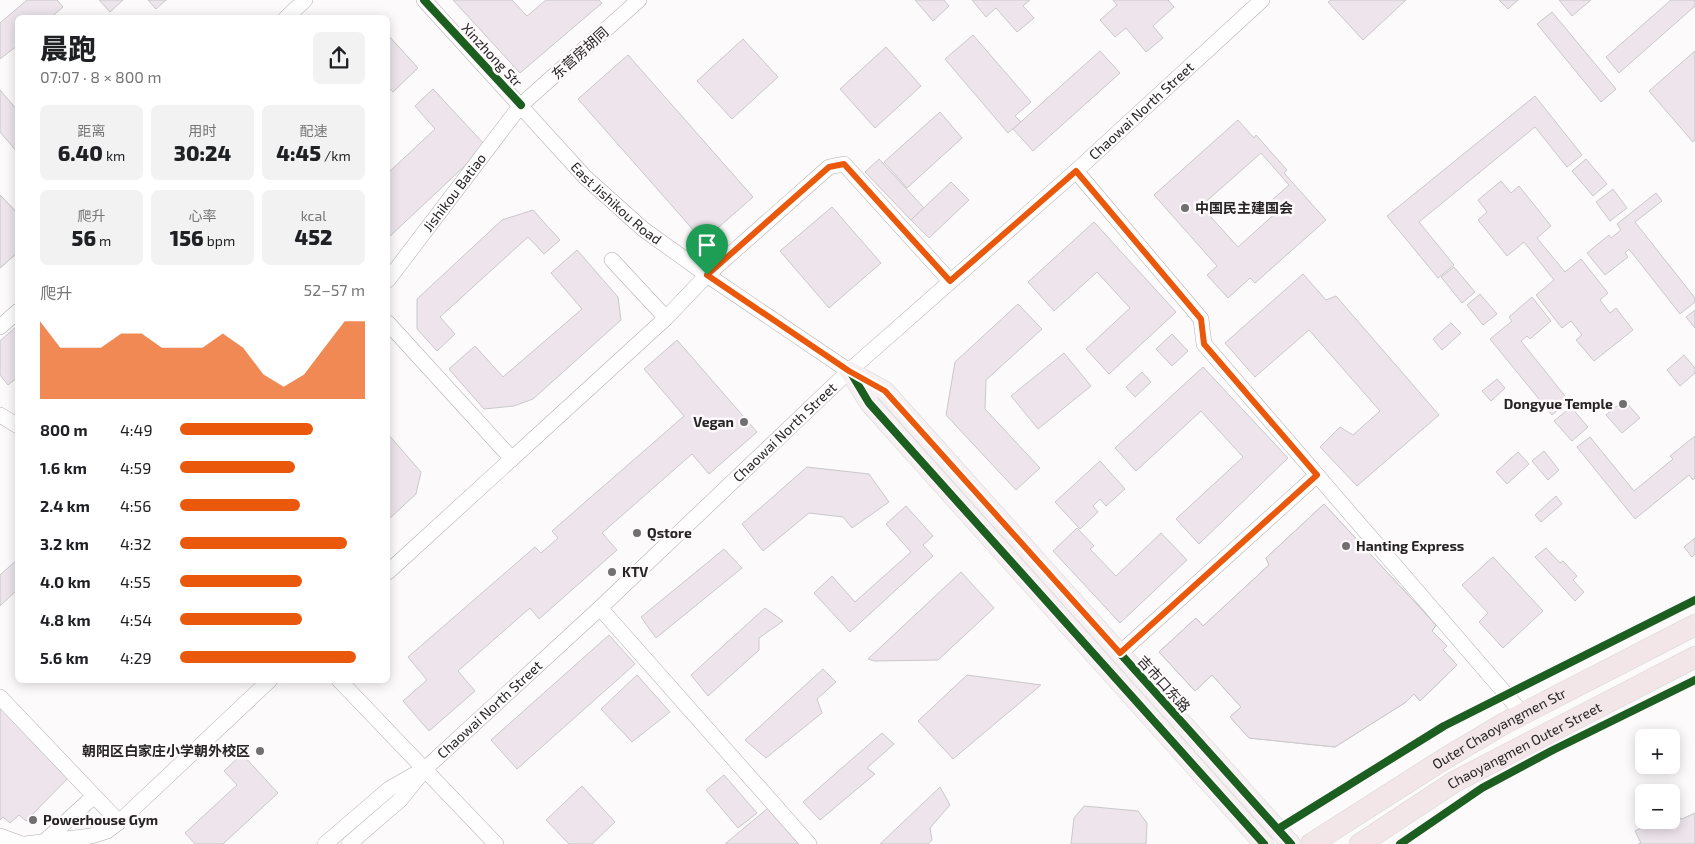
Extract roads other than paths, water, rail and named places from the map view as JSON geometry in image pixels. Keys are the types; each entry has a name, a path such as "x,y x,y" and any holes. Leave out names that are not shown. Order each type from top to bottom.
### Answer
{"highway":[{"name":"Outer Chaoyangmen Str","path":"1311,844 1503,724 1695,625"},
{"name":"Chaoyangmen Outer Street","path":"1360,844 1454,782 1695,657"}],"main road":[{"name":"吉市口东路","path":"849,371 885,391 1291,844"},
{"path":"849,371 869,403 1264,844"}],"street":[{"path":"289,15 306,0"},
{"name":"Xinzhong Str","path":"424,0 521,105"},
{"name":"东营房胡同","path":"521,105 639,0"},
{"name":"Chaowai North Street","path":"349,844 400,800 425,769 600,608 849,371 1076,171 1261,0"},
{"name":"East Jishikou Road","path":"521,105 585,177 643,229 707,275 849,371"},
{"name":"Jishikou Batiao","path":"390,277 521,105"},
{"path":"390,570 666,318 707,275 829,167 844,164 950,281"},
{"path":"1076,171 1201,319 1204,344 1522,714"},
{"path":"612,260 666,318"},
{"path":"0,327 15,314"},
{"path":"390,325 512,459"},
{"path":"0,415 15,424"},
{"path":"1120,653 1317,475"},
{"path":"600,608 809,844"},
{"path":"0,836 23,844 91,836 107,831 119,822 267,683"},
{"path":"342,683 496,844"},
{"path":"0,697 119,822"},
{"name":"Chaowai North Street","path":"325,844 389,789 425,769"},
{"path":"44,842 94,796"}],"place":[{"name":"中国民主建国会","path":"1185,208"},
{"name":"Dongyue Temple","path":"1623,404"},
{"name":"Vegan","path":"744,422"},
{"name":"Qstore","path":"637,533"},
{"name":"Hanting Express","path":"1346,546"},
{"name":"KTV","path":"612,572"},
{"name":"朝阳区白家庄小学朝外校区","path":"260,751"},
{"name":"Powerhouse Gym","path":"33,820"}]}
